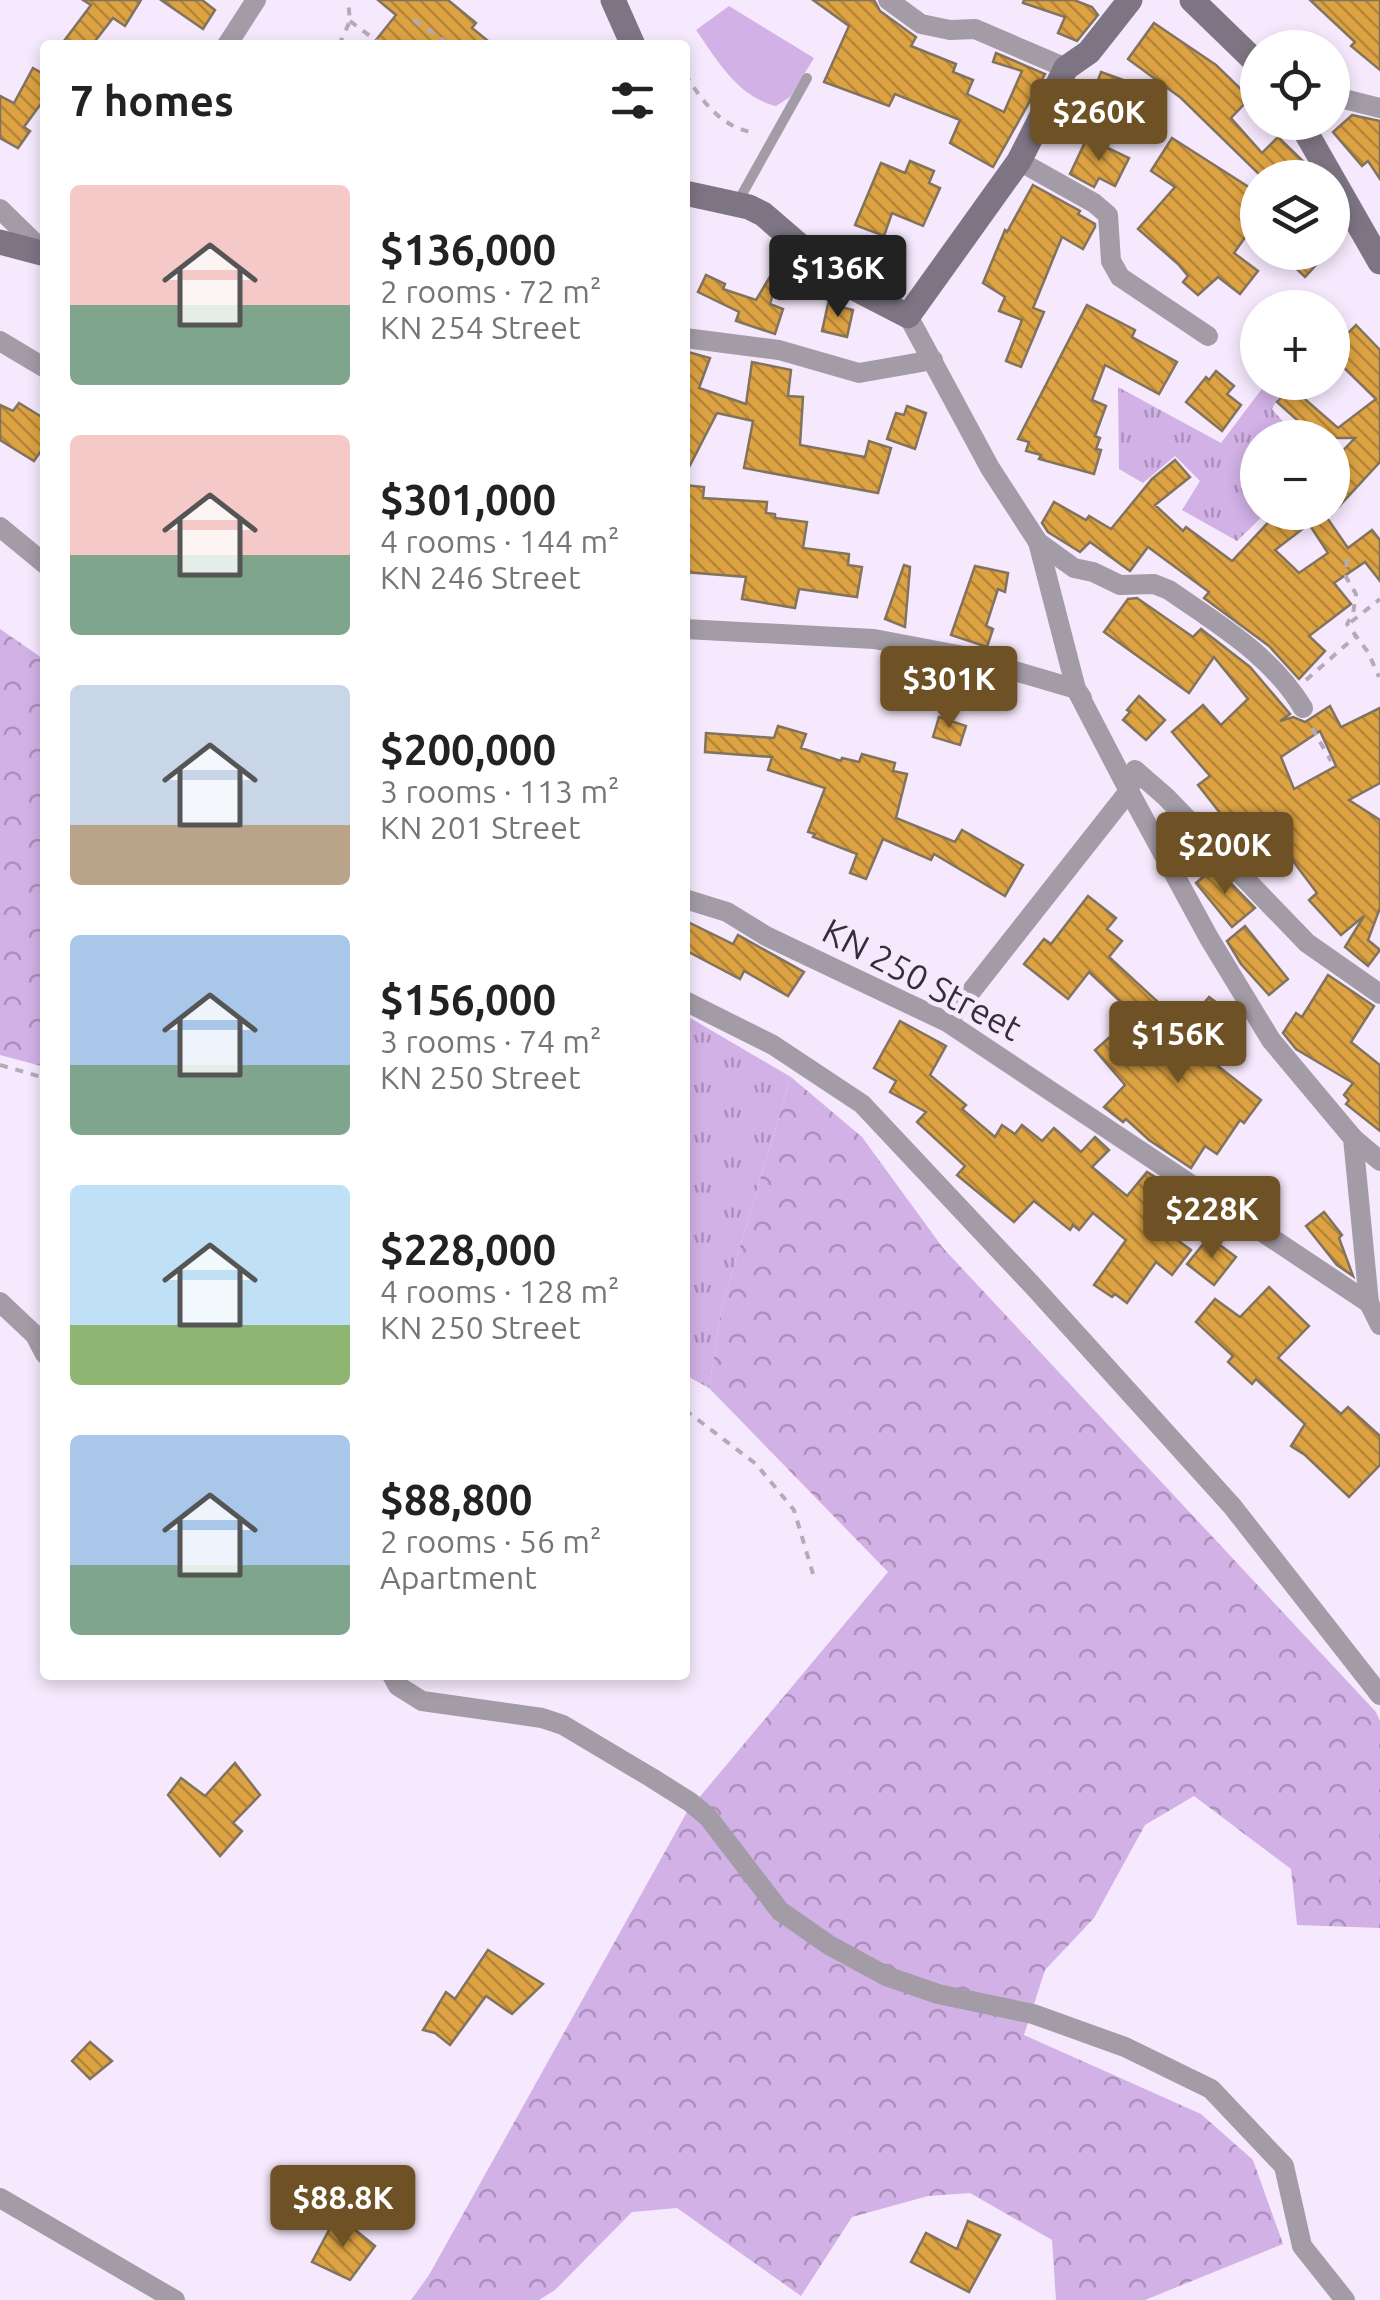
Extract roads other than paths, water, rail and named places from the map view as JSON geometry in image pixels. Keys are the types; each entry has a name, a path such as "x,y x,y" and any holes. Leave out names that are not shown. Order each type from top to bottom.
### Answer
{"street":[{"path":"231,40 256,0"},
{"path":"614,0 631,40"},
{"path":"888,0 922,24 950,30 976,29 1066,68"},
{"path":"908,316 1019,161 1066,68 1089,52 1130,0"},
{"path":"1202,2 1240,44"},
{"path":"1350,100 1380,108"},
{"path":"1311,140 1380,262"},
{"path":"1019,161 1108,215 1110,261 1120,277 1208,336"},
{"path":"690,194 749,207 763,214 842,282 908,316 990,468 1038,542 1076,689 1209,938 1271,1040 1353,1138 1380,1162"},
{"path":"0,209 40,249"},
{"path":"0,242 40,253"},
{"path":"690,339 779,350 858,373 933,360"},
{"path":"0,341 40,365"},
{"path":"0,527 40,560"},
{"path":"1038,542 1074,568 1120,585 1154,584 1169,590 1263,656 1289,684 1303,708"},
{"path":"690,629 874,639 964,656 1076,689 1135,770 1307,943 1380,994"},
{"path":"947,1022 1129,791 1135,770"},
{"name":"KN 250 Street","path":"690,901 727,912 766,936 947,1022 1369,1303"},
{"path":"690,1004 773,1045 862,1104 1232,1506 1380,1695"},
{"path":"1353,1138 1369,1303 1380,1326"},
{"path":"0,1302 40,1345"},
{"path":"395,1680 422,1701 542,1718 563,1726 652,1778 708,1818 780,1911 829,1945 886,1976 938,1994 1034,2014 1125,2047 1211,2088 1284,2166 1302,2246 1345,2300"},
{"path":"0,2198 175,2300"}],"lane":[{"path":"736,206 807,78"}]}
